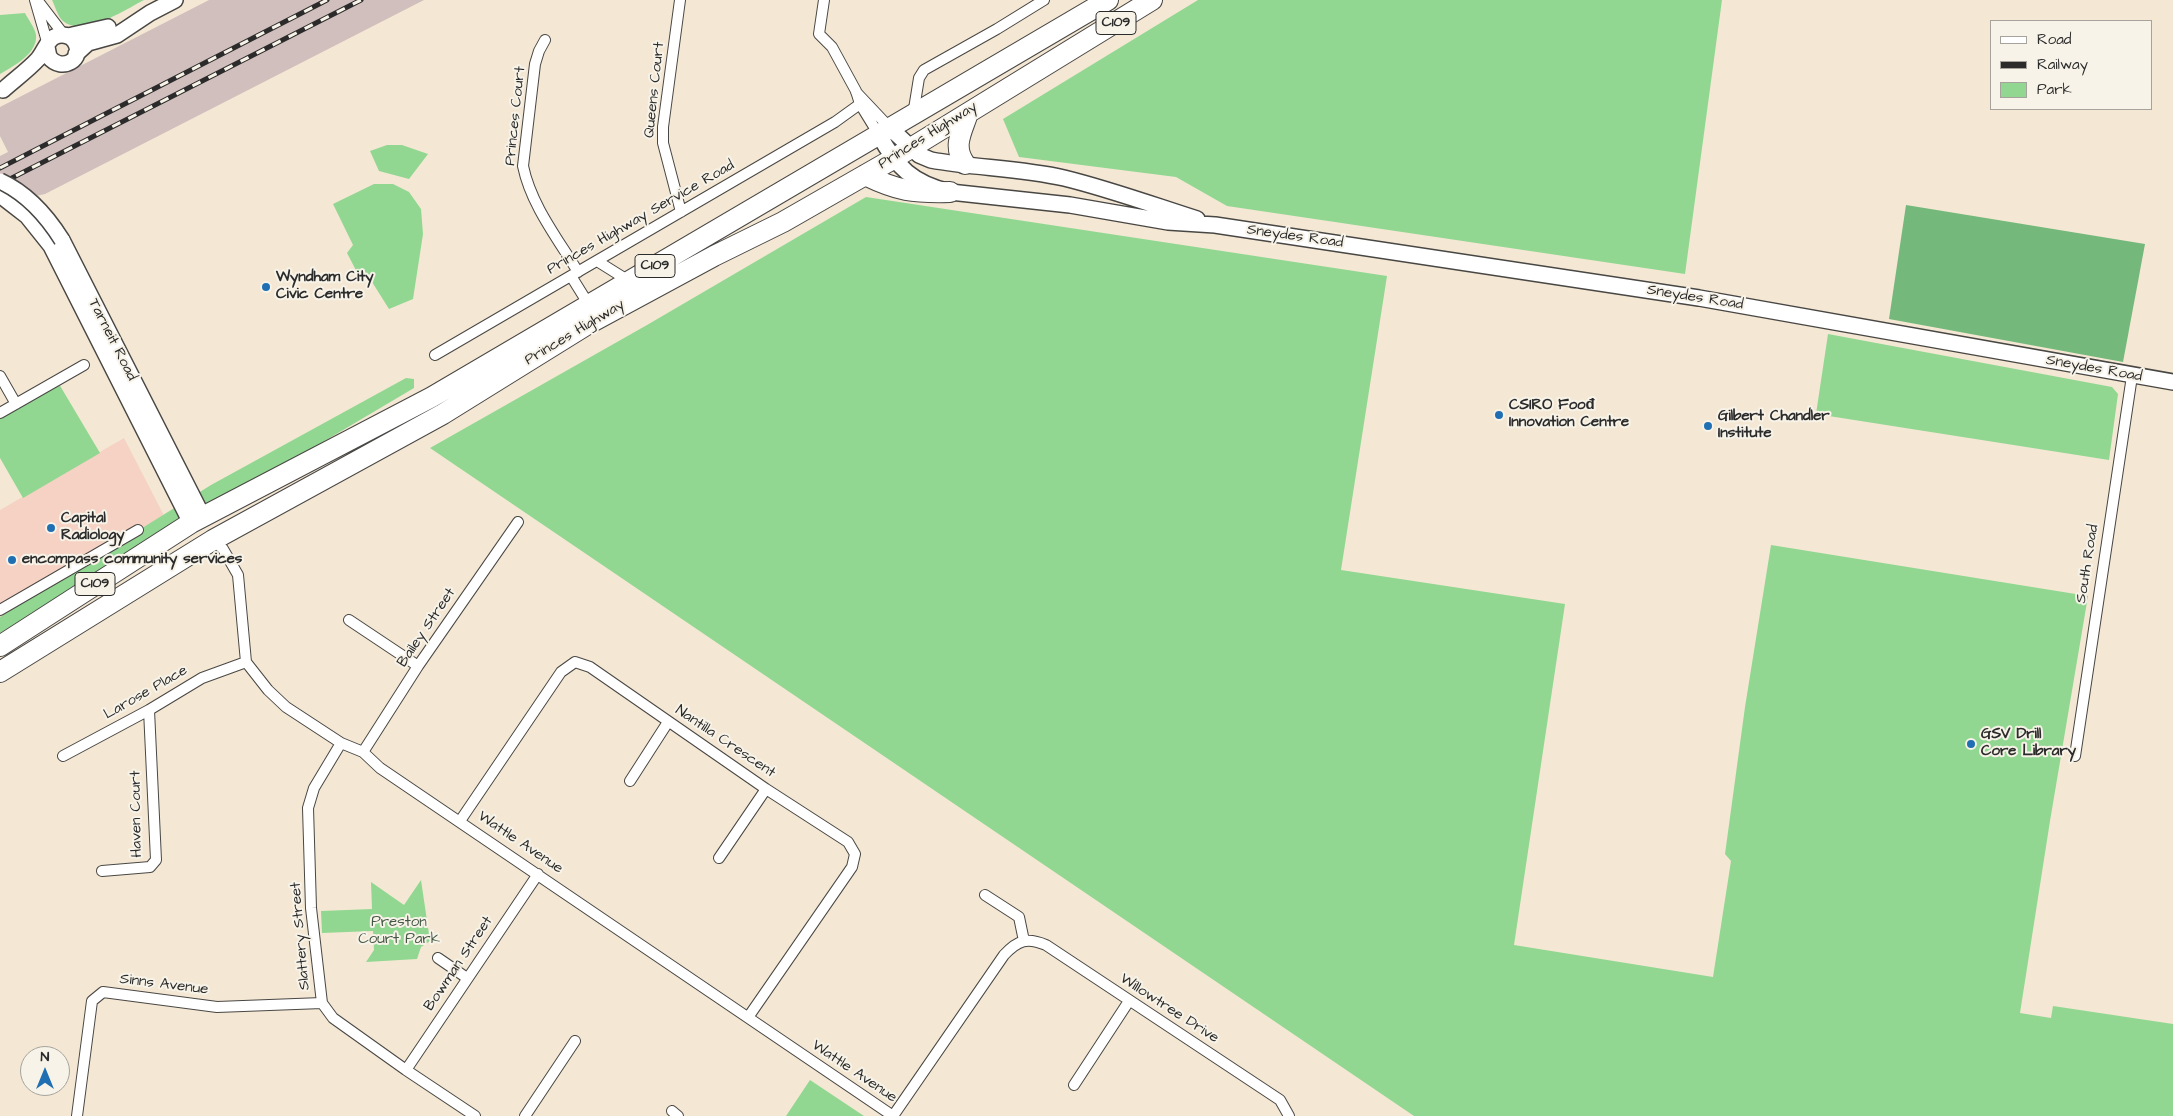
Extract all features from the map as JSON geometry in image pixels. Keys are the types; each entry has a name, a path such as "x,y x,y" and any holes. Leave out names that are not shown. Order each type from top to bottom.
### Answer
{"highway":[{"name":"Princes Highway","path":"0,646 197,520 432,397 1108,0"},
{"name":"Princes Highway","path":"0,672 213,540 444,414 588,324 783,222 893,159 1152,0"},
{"path":"965,164 959,154 958,145 968,113"},
{"path":"865,175 895,188 925,192 950,192"},
{"path":"589,304 618,307"},
{"path":"432,397 444,414"},
{"path":"197,520 213,540"}],"main road":[{"path":"1,91 40,70 71,62 76,54 88,43 124,31 150,13 175,0"},
{"path":"1,91 37,60 55,36 103,29 150,13"},
{"path":"66,35 75,42 76,54"},
{"path":"47,46 49,57 56,64 62,65"},
{"name":"Sneydes Road","path":"884,132 919,155 931,160 1018,170 1064,178 1113,191 1215,225"},
{"name":"Sneydes Road","path":"884,132 893,159 918,180 932,188 950,192 1070,205 1168,222 1215,225 1699,298 2173,382"},
{"name":"Tarneit Road","path":"0,181 32,203 46,218 56,243 197,520"},
{"name":"Tarneit Road","path":"0,196 27,216 56,243"}],"street":[{"path":"36,0 66,35"},
{"path":"36,0 47,46"},
{"name":"Queens Court","path":"680,0 663,127 663,143 681,212"},
{"path":"824,0 819,34 832,47 856,91 884,132"},
{"path":"913,115 918,78 924,70 997,29 1040,1"},
{"name":"Princes Court","path":"545,40 535,64 523,166 526,182 535,201 575,274"},
{"path":"856,91 860,104 884,132"},
{"name":"Princes Highway Service Road","path":"435,355 835,122 860,104"},
{"name":"Princes Highway","path":"597,261 629,281"},
{"name":"Princes Highway","path":"575,274 589,304"},
{"path":"0,413 84,365"},
{"path":"0,376 16,404"},
{"name":"South Road","path":"2074,756 2132,376"},
{"name":"Bailey Street","path":"363,752 418,666 518,522"},
{"path":"0,610 138,530"},
{"path":"213,540 223,549 238,575 246,662"},
{"path":"349,620 418,666"},
{"name":"Larose Place","path":"63,756 149,710 202,678 246,662"},
{"name":"Wattle Avenue","path":"246,662 268,690 286,707 341,743 363,752 380,768 749,1016 893,1116"},
{"name":"Nantilla Crescent","path":"460,821 561,672 575,662 590,667 766,789 848,842 855,854 852,867 749,1016"},
{"name":"Haven Court","path":"102,871 150,868 156,860 149,710"},
{"path":"630,781 668,722"},
{"name":"Slattery Street","path":"341,743 314,788 308,808 311,908 322,1003 333,1018 475,1116"},
{"path":"719,858 766,789"},
{"name":"Bowman Street","path":"406,1070 538,874"},
{"path":"893,1116 1004,955 1014,944 1024,941 1019,917 985,895"},
{"name":"Willowtree Drive","path":"1024,941 1035,940 1046,945 1280,1100 1289,1116"},
{"path":"438,958 467,978"},
{"name":"Sinns Avenue","path":"77,1116 92,1001 103,992 217,1007 322,1003"},
{"path":"1074,1085 1129,1001"},
{"path":"525,1116 575,1041"}],"shaded area":[{"path":"209,0 424,0 45,194 36,196 0,175 0,156 8,152 0,136 0,107"},
{"path":"124,438 171,529 0,638 0,510"}],"green space":[{"path":"52,0 144,0 104,21 81,26 71,25 63,21"},
{"path":"1198,0 1722,0 1685,274 1227,206 1176,177 1019,157 1003,119"},
{"path":"25,13 35,32 36,42 24,58 0,74 0,15"},
{"path":"387,145 402,145 428,154 409,179 379,171 370,151"},
{"path":"374,184 393,184 409,192 421,209 423,234 413,299 389,309 367,274 360,278 347,253 353,245 333,204"},
{"path":"866,197 1387,276 1341,570 1565,604 1514,945 1713,977 1731,861 1725,854 1745,707 1771,545 2088,596 2020,1013 2051,1018 2053,1006 2173,1024 2173,1116 1414,1116 430,448 647,325"},
{"path":"1906,205 2145,244 2123,362 1889,319"},
{"path":"1828,334 2112,387 2118,394 2109,460 1816,414"},
{"path":"406,378 414,379 414,388 0,633 0,617 211,485"},
{"path":"59,384 100,453 23,498 0,458 0,419"},
{"name":"Preston Court Park","path":"421,880 430,941 421,947 417,959 366,962 374,950 373,931 322,933 321,911 372,909 371,882 404,905"},
{"path":"810,1080 864,1116 786,1116"}],"railway":[{"path":"0,168 327,0"},
{"path":"0,184 361,0"}],"place":[{"name":"Wyndham City Civic Centre","path":"266,287"},
{"name":"CSIRO Foođ Innovation Centre","path":"1499,415"},
{"name":"Gilbert Chandler Institute","path":"1708,426"},
{"name":"Capital Radiology","path":"51,528"},
{"name":"encompass community services","path":"12,560"},
{"name":"GSV Drill Core Library","path":"1971,744"}]}
